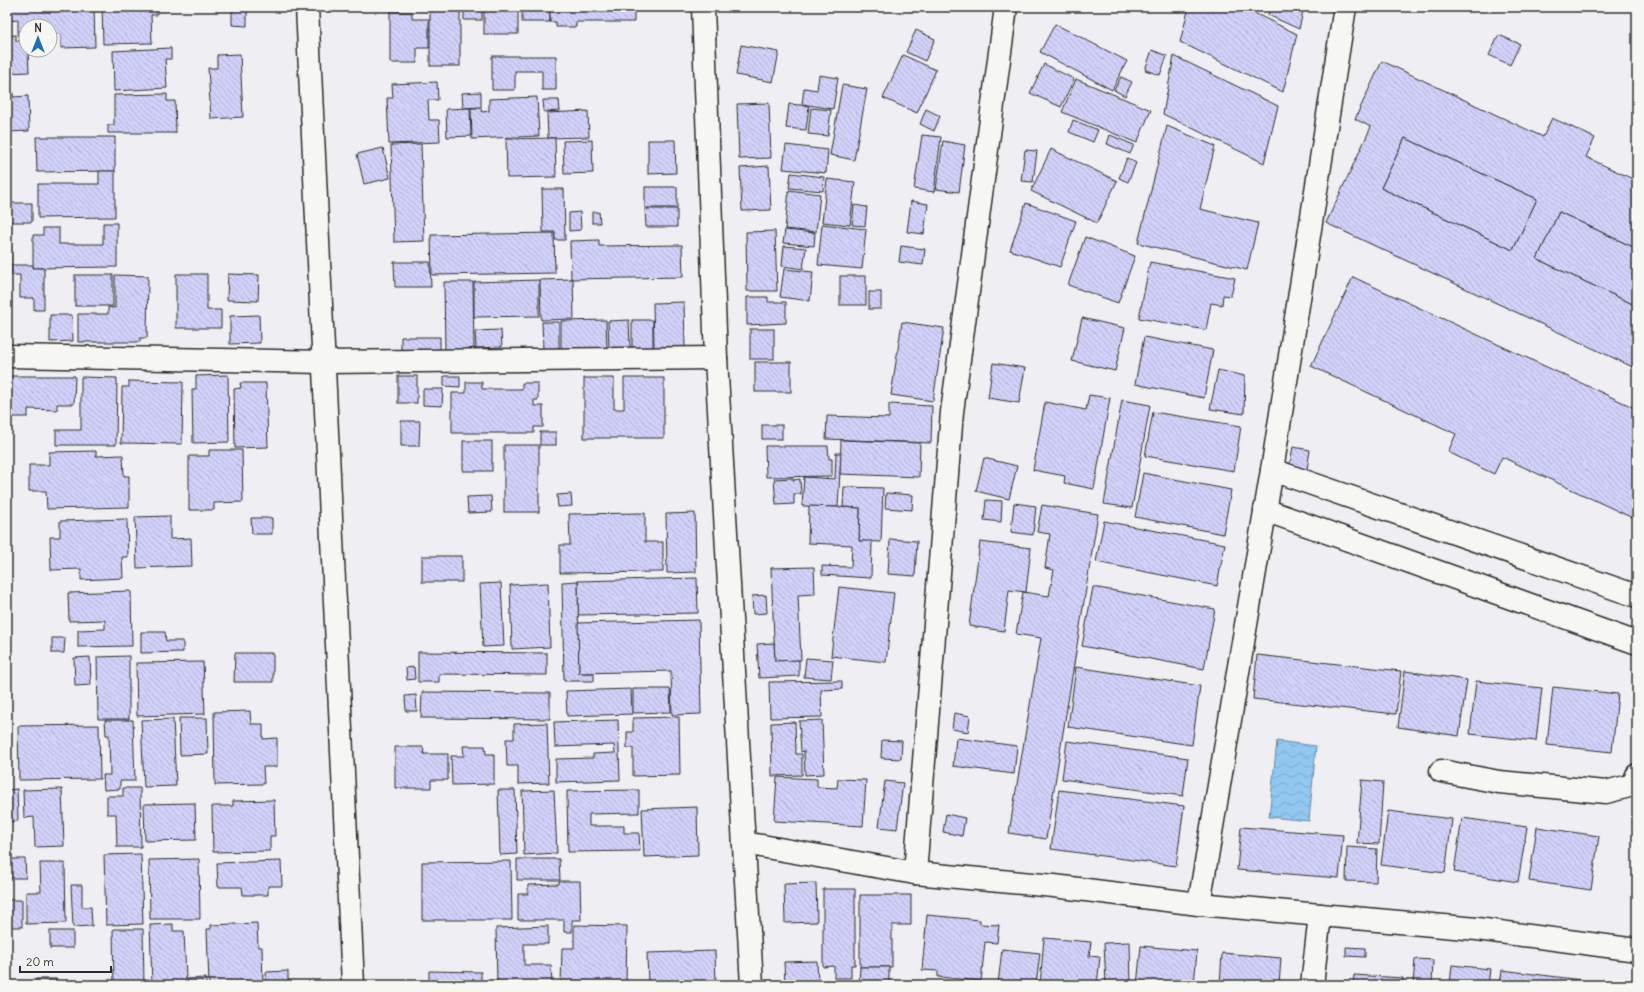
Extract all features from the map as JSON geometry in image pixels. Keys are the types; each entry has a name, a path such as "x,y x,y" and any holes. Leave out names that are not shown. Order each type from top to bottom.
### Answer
{"street":[{"path":"307,7 353,985"},
{"path":"703,7 716,358 752,985"},
{"path":"915,873 952,412 1006,7"},
{"path":"1199,904 1272,470 1345,7"},
{"path":"7,356 324,362 716,358"},
{"path":"1272,470 1637,596"},
{"path":"1265,510 1637,643"},
{"path":"1442,771 1499,782 1606,792 1633,785 1637,775"},
{"path":"744,843 915,873 1054,886 1199,904 1477,929 1637,950"},
{"path":"1312,985 1320,915"}],"water":[{"path":"1277,741 1316,746 1309,821 1269,817"}],"building":[{"path":"7,7 94,7 95,47 61,48 61,34 58,34 58,18 18,18 18,20 7,21"},
{"path":"102,7 157,7 157,15 151,15 152,43 103,44"},
{"path":"232,7 247,7 247,26 232,25"},
{"path":"430,7 460,7 460,66 430,66"},
{"path":"464,7 482,7 482,20 464,20"},
{"path":"522,7 550,7 550,22 522,22"},
{"path":"550,7 634,7 634,22 576,22 576,27 556,27 556,22 550,22"},
{"path":"1162,7 1180,7 1179,12"},
{"path":"1189,7 1242,7 1297,34 1283,92 1180,42"},
{"path":"1271,7 1304,7 1299,29 1268,15"},
{"path":"484,8 518,8 518,34 484,34"},
{"path":"390,12 412,12 412,19 429,19 429,48 417,48 417,63 390,63"},
{"path":"1055,24 1127,61 1112,90 1040,52"},
{"path":"916,30 935,39 925,61 906,52"},
{"path":"16,35 16,41 18,41 18,58 28,58 29,72 7,73 7,36"},
{"path":"1499,35 1520,44 1510,65 1489,55"},
{"path":"741,45 779,52 773,82 736,75"},
{"path":"171,48 171,59 165,59 167,88 114,91 113,51"},
{"path":"1152,50 1167,56 1160,75 1145,70"},
{"path":"240,54 243,117 211,119 208,68 217,68 217,55"},
{"path":"903,55 936,70 917,113 883,98"},
{"path":"492,56 556,56 556,90 542,90 542,71 515,71 515,90 492,90"},
{"path":"1174,56 1278,106 1264,163 1163,114"},
{"path":"1382,61 1543,137 1552,118 1595,138 1586,157 1637,181 1637,249 1559,212 1537,259 1637,306 1637,369 1326,223 1371,127 1355,119","holes":["1405,138 1537,199 1513,250 1381,188"]},
{"path":"1044,64 1074,79 1061,107 1030,93"},
{"path":"819,75 838,78 833,109 802,104 804,88 817,90"},
{"path":"1121,77 1132,82 1125,96 1114,90"},
{"path":"1076,79 1151,110 1137,143 1062,112"},
{"path":"437,82 438,100 428,100 429,120 439,120 440,142 389,144 387,98 393,98 392,84"},
{"path":"842,85 867,89 854,160 830,155"},
{"path":"7,91 13,91 13,97 28,96 29,131 7,132"},
{"path":"481,92 481,107 463,108 462,93"},
{"path":"167,94 167,101 175,101 176,133 108,133 108,125 114,125 114,95"},
{"path":"537,97 539,136 472,139 471,108 481,108 482,112 489,111 489,99"},
{"path":"543,100 559,100 560,111 544,112"},
{"path":"769,103 771,158 739,159 737,104"},
{"path":"789,104 809,106 806,130 786,128"},
{"path":"470,108 471,136 447,137 446,109"},
{"path":"811,108 831,110 828,136 808,134"},
{"path":"926,109 940,116 934,131 920,124"},
{"path":"588,111 589,137 548,138 547,113"},
{"path":"1073,120 1098,130 1093,142 1069,132"},
{"path":"1167,126 1215,146 1200,209 1258,223 1247,270 1138,243"},
{"path":"922,135 941,137 934,192 914,189"},
{"path":"1110,135 1134,145 1130,154 1107,144"},
{"path":"36,137 115,137 115,171 37,172"},
{"path":"555,138 556,177 507,178 506,139"},
{"path":"1405,138 1537,199 1513,250 1381,188"},
{"path":"592,140 593,173 564,174 563,141"},
{"path":"648,140 675,140 676,173 648,174"},
{"path":"943,141 965,145 959,192 936,189"},
{"path":"421,144 424,241 394,242 391,145"},
{"path":"786,145 828,150 826,173 783,169"},
{"path":"383,148 390,178 364,184 357,154"},
{"path":"1051,149 1117,181 1097,223 1031,191"},
{"path":"1025,150 1037,151 1033,182 1021,181"},
{"path":"1127,158 1136,163 1128,182 1119,178"},
{"path":"769,166 771,210 742,211 740,168"},
{"path":"99,171 115,171 115,217 38,218 38,184 99,184"},
{"path":"791,173 824,177 823,191 789,188"},
{"path":"827,179 855,182 850,225 822,222"},
{"path":"645,187 677,187 677,208 645,208"},
{"path":"542,189 564,189 565,240 555,240 555,232 543,232"},
{"path":"789,190 820,194 816,232 785,229"},
{"path":"911,201 928,204 924,234 907,232"},
{"path":"7,203 32,203 32,222 10,222 11,275 7,275"},
{"path":"1026,203 1076,221 1060,267 1010,250"},
{"path":"854,205 867,207 865,226 852,225"},
{"path":"645,209 677,209 677,227 646,227"},
{"path":"580,212 581,230 569,231 569,213"},
{"path":"592,212 599,212 600,223 592,223"},
{"path":"1559,212 1637,249 1637,306 1537,259"},
{"path":"103,223 117,223 117,267 33,268 33,235 43,235 43,228 59,228 59,244 103,244"},
{"path":"822,224 866,229 862,269 818,265"},
{"path":"785,230 815,233 814,246 783,243"},
{"path":"775,231 777,291 747,291 746,232"},
{"path":"554,233 555,273 432,275 431,235"},
{"path":"1085,237 1135,256 1118,303 1068,285"},
{"path":"599,240 599,246 682,245 683,277 571,279 570,241"},
{"path":"784,246 806,248 803,269 782,266"},
{"path":"901,246 925,249 923,265 899,262"},
{"path":"394,262 430,262 431,287 395,287"},
{"path":"1150,262 1235,278 1231,296 1223,295 1222,305 1211,303 1206,330 1139,318"},
{"path":"11,265 33,265 33,268 44,268 44,310 34,310 34,298 20,298 20,275 11,275"},
{"path":"784,269 813,272 810,301 780,297"},
{"path":"176,274 207,274 207,310 221,310 221,328 176,328"},
{"path":"228,274 259,275 258,301 227,300"},
{"path":"75,275 113,275 113,306 75,306"},
{"path":"115,275 148,276 147,338 140,338 140,342 78,342 78,314 108,314 108,307 115,308"},
{"path":"840,276 866,276 866,305 840,305"},
{"path":"1353,277 1637,409 1637,520 1502,457 1494,474 1448,452 1456,434 1311,366"},
{"path":"573,279 574,319 541,320 540,280"},
{"path":"539,280 539,316 474,317 474,282"},
{"path":"444,282 473,282 474,351 445,352"},
{"path":"869,292 881,292 881,309 869,309"},
{"path":"747,297 768,297 768,302 786,302 786,323 747,325"},
{"path":"684,302 685,348 654,349 653,303"},
{"path":"50,315 72,315 73,341 50,342"},
{"path":"259,315 260,343 230,344 230,316"},
{"path":"1082,318 1125,328 1115,371 1072,361"},
{"path":"606,320 607,350 561,350 561,321"},
{"path":"629,320 630,348 609,349 608,321"},
{"path":"632,320 653,320 653,349 632,349"},
{"path":"542,322 559,322 559,348 543,349"},
{"path":"902,322 944,328 933,401 891,395"},
{"path":"750,329 774,329 774,359 750,359"},
{"path":"501,330 502,347 476,348 475,331"},
{"path":"401,337 440,337 440,355 401,354"},
{"path":"1144,337 1213,350 1204,398 1135,384"},
{"path":"755,362 791,362 791,392 755,392"},
{"path":"993,363 1025,368 1019,403 988,398"},
{"path":"1218,370 1245,376 1244,414 1210,409"},
{"path":"228,375 229,442 193,443 192,389 196,389 196,376"},
{"path":"7,376 75,376 74,404 57,404 57,410 28,409 28,417 7,417"},
{"path":"398,376 417,376 417,403 398,403"},
{"path":"444,376 460,376 460,387 444,386"},
{"path":"81,377 117,378 116,445 56,445 56,430 81,430"},
{"path":"584,378 614,378 614,409 624,409 624,378 664,378 664,438 584,438"},
{"path":"129,381 183,382 182,444 121,443 122,387 129,387"},
{"path":"466,382 482,382 482,389 522,389 522,383 538,383 538,400 534,400 534,406 543,406 543,427 534,427 534,433 452,433 452,393 466,393"},
{"path":"240,383 266,383 268,447 235,448 234,389 241,388"},
{"path":"423,389 443,389 442,406 423,405"},
{"path":"1089,395 1110,398 1094,489 1064,483 1065,476 1033,470 1045,402 1086,410"},
{"path":"1122,400 1150,405 1132,508 1104,504"},
{"path":"889,404 932,406 931,443 826,439 827,416 889,418"},
{"path":"1153,412 1241,426 1234,471 1145,456"},
{"path":"401,421 420,421 419,446 401,446"},
{"path":"762,425 782,425 782,439 762,439"},
{"path":"540,432 556,432 556,445 540,445"},
{"path":"841,440 920,443 919,477 840,474"},
{"path":"463,441 492,441 492,471 463,471"},
{"path":"504,445 539,445 539,512 504,512"},
{"path":"765,446 828,446 829,459 832,459 832,476 766,477"},
{"path":"1293,447 1310,450 1306,476 1288,473"},
{"path":"209,450 242,450 243,502 214,503 214,510 189,510 189,456 209,456"},
{"path":"96,451 96,456 123,455 124,476 129,476 129,507 47,509 46,491 29,491 29,465 49,465 49,452"},
{"path":"836,453 841,453 838,507 802,506 804,477 835,479"},
{"path":"984,458 1017,466 1009,499 976,491"},
{"path":"1143,473 1231,490 1223,534 1135,517"},
{"path":"793,478 793,480 800,479 801,494 794,494 794,504 776,505 774,479"},
{"path":"844,487 883,488 881,542 859,541 860,508 843,507"},
{"path":"886,493 913,495 912,510 885,508"},
{"path":"571,494 572,506 558,507 557,495"},
{"path":"491,496 492,512 468,513 467,497"},
{"path":"986,500 1002,501 1001,522 984,520"},
{"path":"1014,503 1036,506 1033,535 1011,532"},
{"path":"1042,505 1098,514 1046,839 1009,833 1041,638 1016,634 1023,592 1049,596 1054,570 1045,568 1050,534 1037,532"},
{"path":"809,506 860,508 859,541 872,541 871,578 822,575 822,566 851,567 852,545 808,543"},
{"path":"645,513 645,542 663,542 663,572 560,573 560,545 570,545 569,514"},
{"path":"695,513 696,572 667,573 666,514"},
{"path":"170,516 170,539 191,538 192,566 137,568 135,517"},
{"path":"251,518 272,518 272,534 252,534"},
{"path":"127,519 128,557 122,557 123,578 81,580 81,569 51,570 50,537 60,537 60,521"},
{"path":"1104,521 1225,544 1217,586 1096,562"},
{"path":"890,539 917,541 915,576 888,574"},
{"path":"980,542 1031,548 1026,592 1009,590 1004,631 969,626"},
{"path":"422,556 462,556 462,582 422,582"},
{"path":"814,567 815,594 798,595 801,660 775,661 771,568"},
{"path":"697,578 698,613 578,615 578,581"},
{"path":"578,581 579,673 594,673 594,681 564,681 562,582"},
{"path":"501,583 504,646 483,647 480,584"},
{"path":"548,583 550,647 512,649 510,585"},
{"path":"839,587 894,593 886,662 831,656"},
{"path":"1093,587 1215,609 1204,669 1082,646"},
{"path":"131,591 132,646 78,647 78,630 105,629 105,620 69,621 68,593"},
{"path":"766,595 767,613 753,614 752,596"},
{"path":"699,620 701,714 672,715 671,671 579,673 578,623"},
{"path":"141,632 165,632 166,641 183,641 183,652 141,653"},
{"path":"52,638 65,638 64,653 52,653"},
{"path":"774,643 775,661 799,660 799,676 759,678 757,644"},
{"path":"418,652 547,653 547,675 439,674 439,682 418,682"},
{"path":"235,653 273,653 273,682 234,682"},
{"path":"1257,655 1401,671 1396,714 1253,699"},
{"path":"129,656 129,719 98,719 97,657"},
{"path":"90,657 91,685 75,686 74,658"},
{"path":"806,658 833,660 831,679 804,677"},
{"path":"203,662 205,714 137,716 136,663"},
{"path":"414,667 415,679 407,680 406,668"},
{"path":"1076,667 1200,686 1192,745 1068,727"},
{"path":"1405,671 1467,680 1459,736 1398,727"},
{"path":"842,681 842,689 821,690 822,717 770,718 769,682"},
{"path":"1476,681 1542,688 1536,741 1470,734"},
{"path":"1553,687 1618,694 1612,752 1547,745"},
{"path":"631,689 632,714 567,716 566,691"},
{"path":"633,689 670,689 671,712 633,713"},
{"path":"422,692 550,693 550,719 421,718"},
{"path":"416,695 417,711 406,711 405,696"},
{"path":"250,711 251,724 263,724 263,739 277,738 277,767 263,767 264,784 215,785 214,712"},
{"path":"954,713 970,716 968,732 952,729"},
{"path":"679,717 680,775 633,776 633,748 627,748 627,732 633,732 633,718"},
{"path":"179,718 207,718 208,754 180,755"},
{"path":"173,719 176,786 144,787 141,720"},
{"path":"105,720 133,720 135,781 120,781 120,789 104,790 103,775 110,775 109,735 106,735"},
{"path":"618,720 620,780 556,782 556,759 593,758 593,754 615,753 614,745 555,747 554,722"},
{"path":"822,720 824,774 805,775 804,751 801,752 799,721"},
{"path":"795,722 796,754 802,754 802,775 772,776 771,723"},
{"path":"547,723 549,783 518,784 518,766 507,766 506,739 514,739 514,724"},
{"path":"8,724 9,749 7,749"},
{"path":"99,725 100,779 19,780 18,726"},
{"path":"956,738 1017,746 1014,774 953,766"},
{"path":"882,740 902,741 901,759 881,758"},
{"path":"1067,741 1188,758 1183,796 1062,779"},
{"path":"463,746 485,746 486,754 494,754 494,784 452,785 451,756 464,756"},
{"path":"395,747 423,747 424,754 448,754 448,780 431,780 431,788 395,788"},
{"path":"777,777 817,779 817,787 837,788 838,779 866,780 863,826 774,821"},
{"path":"1362,780 1383,782 1379,844 1357,843"},
{"path":"885,781 903,783 897,829 879,827"},
{"path":"123,788 140,788 141,847 117,847 116,814 107,814 107,796 123,796"},
{"path":"17,789 18,821 7,822 7,790"},
{"path":"62,789 64,846 35,847 34,817 24,818 23,790"},
{"path":"498,790 515,790 517,854 500,855"},
{"path":"554,790 557,853 524,855 522,791"},
{"path":"639,790 639,813 589,814 589,826 624,826 624,833 639,833 640,851 568,852 567,791"},
{"path":"1059,790 1184,806 1176,866 1051,849"},
{"path":"274,800 275,836 270,836 270,851 213,852 212,806 233,806 233,801"},
{"path":"195,803 196,840 145,841 144,804"},
{"path":"697,807 698,855 644,857 642,809"},
{"path":"1388,811 1452,819 1445,873 1381,865"},
{"path":"946,814 965,818 962,836 943,832"},
{"path":"1462,818 1527,827 1518,882 1454,872"},
{"path":"1241,827 1343,835 1339,878 1237,870"},
{"path":"1537,827 1599,836 1591,890 1529,881"},
{"path":"1347,847 1377,849 1376,882 1346,881"},
{"path":"141,854 143,924 106,925 104,855"},
{"path":"7,859 25,859 26,878 7,878"},
{"path":"199,859 200,919 150,919 149,860"},
{"path":"517,859 559,859 560,880 517,880"},
{"path":"281,861 282,886 268,886 268,895 243,895 242,887 218,887 217,863"},
{"path":"511,861 512,920 422,920 422,862"},
{"path":"40,863 65,863 66,923 26,924 26,892 41,892"},
{"path":"559,881 580,881 581,920 572,920 572,932 564,932 564,920 518,920 518,894 528,894 528,885 559,884"},
{"path":"816,883 817,922 785,923 784,884"},
{"path":"71,885 82,885 82,907 91,907 92,926 73,927"},
{"path":"823,889 855,889 855,965 851,965 851,978 834,978 834,966 823,967"},
{"path":"860,895 911,895 911,925 892,925 892,967 860,967"},
{"path":"7,900 22,900 22,927 7,927"},
{"path":"927,915 980,920 980,924 999,925 997,943 985,942 981,981 938,977 938,971 922,970"},
{"path":"257,923 258,947 262,947 263,985 209,985 207,929 211,929 211,925"},
{"path":"173,924 173,931 184,931 186,979 206,978 206,985 152,985 150,925"},
{"path":"574,925 627,926 626,985 561,985 562,948 574,948"},
{"path":"548,926 548,944 524,944 524,965 551,965 552,985 497,985 496,928"},
{"path":"113,929 143,929 144,985 114,985"},
{"path":"50,931 73,931 73,948 50,948"},
{"path":"1044,938 1091,942 1089,956 1100,957 1097,985 1040,985"},
{"path":"1130,942 1131,985 1106,985 1104,943"},
{"path":"1141,946 1197,951 1194,985 1137,985"},
{"path":"1346,947 1365,948 1365,957 1346,956"},
{"path":"1002,949 1040,953 1036,985 998,984"},
{"path":"715,951 716,985 648,985 647,953"},
{"path":"1222,953 1281,958 1279,985 1220,985"},
{"path":"1415,959 1433,960 1432,985 1413,985"},
{"path":"817,961 818,985 785,985 784,962"},
{"path":"1452,965 1490,969 1488,985 1450,984"},
{"path":"860,967 889,967 889,983 859,983"},
{"path":"1502,970 1621,985 1500,985"},
{"path":"288,971 288,985 266,985 266,972"},
{"path":"429,971 481,972 481,985 429,985"},
{"path":"1354,975 1403,978 1403,985 1353,985"},
{"path":"36,979 56,979 56,985 36,985"}]}
